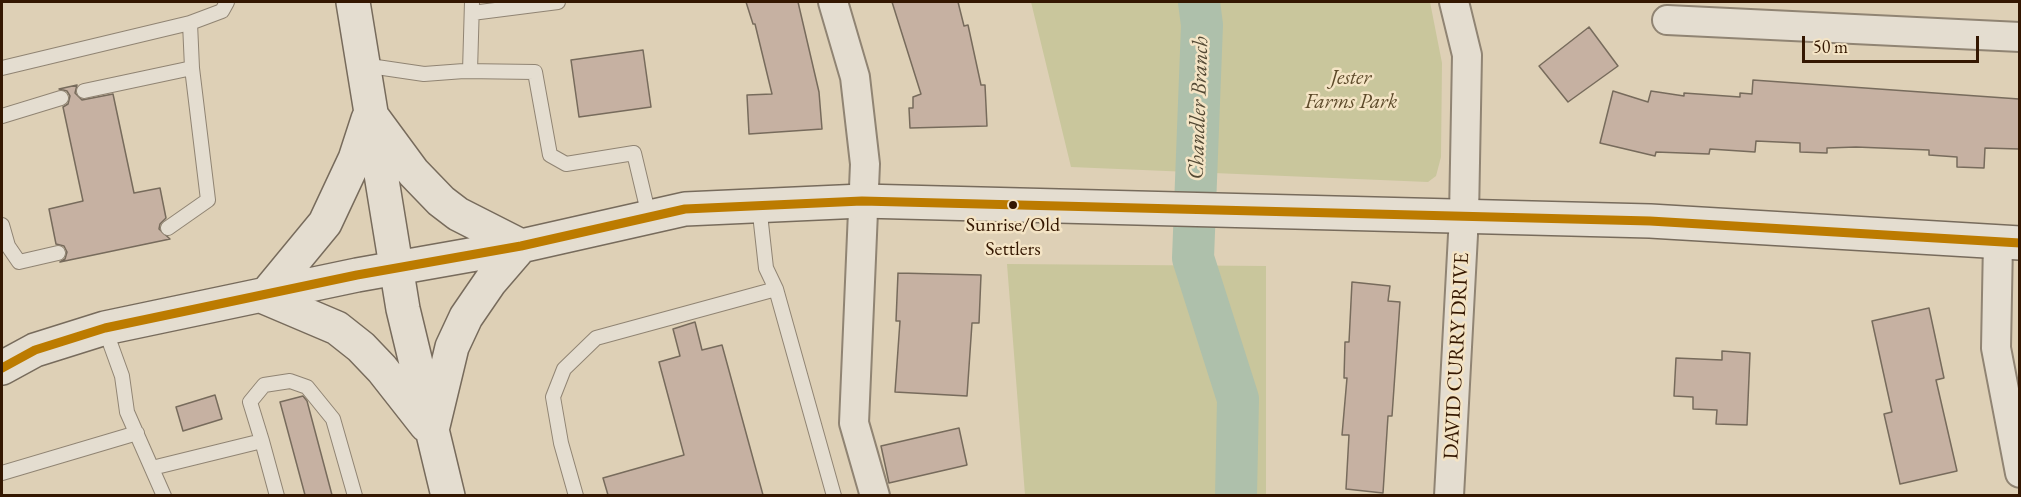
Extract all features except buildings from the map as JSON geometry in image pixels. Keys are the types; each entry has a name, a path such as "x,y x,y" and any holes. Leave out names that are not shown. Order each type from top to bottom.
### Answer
{"main road":[{"path":"353,2 402,309 448,495"},
{"path":"370,113 413,172 441,201 458,214 520,246"},
{"path":"264,297 325,223 355,159 370,113"},
{"path":"2,368 35,350 105,328 396,268 520,246 685,209 862,201 1464,216 1650,221 2008,242"},
{"path":"431,431 452,347 466,317 490,282 520,246"},
{"path":"264,297 338,328 382,369 431,431"}],"street":[{"path":"833,2 855,77 865,164 854,423 875,495"},
{"name":"DAVID CURRY DRIVE","path":"1449,495 1464,216 1467,55 1454,2"},
{"path":"1667,20 1800,13 2019,37"},
{"path":"2008,242 1996,348 2019,473"}],"lane":[{"path":"2,68 190,22 222,11 227,2"},
{"path":"470,71 472,7 558,2"},
{"path":"168,228 207,200 192,68 190,22"},
{"path":"363,65 424,74 470,71 535,72 550,155 566,164 634,153 649,216"},
{"path":"84,91 192,68"},
{"path":"2,116 61,98"},
{"path":"759,205 766,268 776,289 834,495"},
{"path":"2,225 8,246 19,261 58,253"},
{"path":"576,495 561,443 553,397 564,369 596,338 776,289"},
{"path":"105,328 122,376 128,412 164,495"},
{"path":"277,495 250,402 264,385 290,381 307,387 333,419 355,495"},
{"path":"2,474 137,433"},
{"path":"152,468 261,441"}],"green space":[{"name":"Jester Farms Park","path":"1031,2 1430,2 1442,63 1441,157 1436,176 1428,182 1071,167"},
{"path":"1007,264 1266,266 1266,495 1025,495"}],"waterway":[{"name":"Chandler Branch","path":"1199,2 1202,25 1193,258 1238,399 1236,496"}],"transit line":[{"name":"50","path":"2,368 35,350 105,328 357,275 521,246 685,209 862,201 1650,221 2020,243"}],"place":[{"name":"Sunrise/Old Settlers","path":"1013,205"}]}
